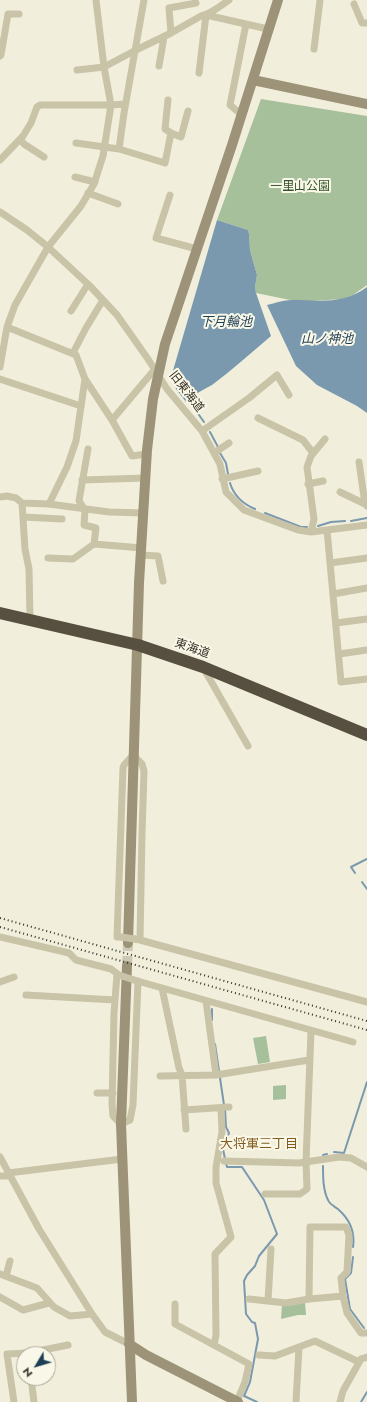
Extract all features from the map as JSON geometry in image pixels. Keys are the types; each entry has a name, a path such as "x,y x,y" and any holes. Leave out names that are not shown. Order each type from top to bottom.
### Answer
{"highway":[{"name":"東海道","path":"0,613 138,646 203,667 367,735"}],"street":[{"path":"0,367 7,327 15,305 48,247 81,206 95,182 105,147 111,105 104,67 96,0"},
{"path":"120,150 126,104 144,0"},
{"path":"77,70 104,67 164,37 201,16 206,15 229,0"},
{"path":"278,0 242,115 156,372 147,454 139,583 133,755 131,940 367,1002"},
{"path":"314,49 320,0"},
{"path":"171,33 169,8 196,3"},
{"path":"354,4 362,23 367,23"},
{"path":"0,56 8,14 19,14"},
{"path":"206,15 268,29"},
{"path":"199,73 206,15"},
{"path":"242,115 230,105 246,24"},
{"path":"160,66 164,37"},
{"path":"253,80 367,104"},
{"path":"168,100 165,129 171,133 181,137 188,111"},
{"path":"2,160 22,141 37,107 40,105 126,104"},
{"path":"76,143 120,150 165,163 171,133"},
{"path":"22,141 44,157"},
{"path":"75,177 95,182"},
{"path":"88,193 118,204"},
{"path":"170,195 156,238 197,249"},
{"name":"旧東海道","path":"0,212 27,230 48,247 88,284 128,329 167,389 202,431 220,464 226,492 244,510 298,530 311,532 367,524"},
{"path":"71,310 88,284"},
{"path":"73,353 103,300"},
{"path":"7,327 76,354 85,379 112,420 132,456 147,454"},
{"path":"112,420 156,372"},
{"path":"202,431 249,398 277,375 289,395"},
{"path":"0,379 81,406"},
{"path":"49,504 76,441 85,379"},
{"path":"258,418 303,440 313,453"},
{"path":"311,532 314,519 308,484 307,467 313,453 325,439"},
{"path":"214,453 229,443"},
{"path":"88,449 79,501 85,509 84,525 96,528 94,544"},
{"path":"359,462 366,505"},
{"path":"222,479 258,471"},
{"path":"82,480 146,478"},
{"path":"308,484 323,481"},
{"path":"340,492 366,505"},
{"path":"0,497 7,496 16,498 22,503 49,504 109,512 144,513"},
{"path":"22,503 25,549 23,559 29,569 30,619"},
{"path":"23,517 62,519"},
{"path":"327,530 341,682 367,679"},
{"path":"48,558 74,559 94,544 141,551 158,556 163,581"},
{"path":"330,563 367,558"},
{"path":"333,594 367,588"},
{"path":"336,623 367,619"},
{"path":"338,654 367,650"},
{"path":"203,667 248,746"},
{"path":"0,937 69,953 76,960 111,969 118,975 353,1042"},
{"path":"127,966 121,1124 132,1402"},
{"path":"118,975 115,1000 113,1116 121,1124"},
{"path":"0,982 14,977"},
{"path":"121,1124 130,1120 133,1105 136,980"},
{"path":"162,988 179,1068 182,1075 186,1129"},
{"path":"26,995 115,1000"},
{"path":"206,1001 217,1075"},
{"path":"265,1194 300,1194 307,1189 306,1162 311,1031"},
{"path":"160,1076 217,1075 309,1060"},
{"path":"97,1093 113,1093"},
{"path":"184,1110 224,1107 222,1132 216,1167 216,1183 231,1237 215,1254 216,1334 214,1345"},
{"path":"0,1157 39,1229 92,1314 105,1332 130,1344 146,1355 238,1402 249,1364 175,1324 175,1304"},
{"path":"227,1161 306,1162 339,1157 357,1160 367,1167"},
{"path":"0,1176 122,1159"},
{"path":"309,1298 310,1227 346,1227 349,1235 347,1272 341,1278 343,1296 347,1313 362,1333 367,1333"},
{"path":"268,1300 271,1249"},
{"path":"10,1261 3,1275 37,1288 54,1307 70,1316 92,1314"},
{"path":"0,1296 23,1310 50,1303"},
{"path":"248,1299 286,1303 309,1298 343,1296"},
{"path":"259,1355 275,1356 315,1341 360,1362"},
{"path":"56,1347 68,1345"},
{"path":"296,1402 298,1348"},
{"path":"14,1402 4,1354 16,1354"},
{"path":"340,1402 343,1390 361,1359 367,1357"},
{"path":"32,1386 34,1402"}],"green space":[{"name":"一里山公園","path":"261,99 367,116 367,285 345,299 309,301 290,300 256,293 255,287 257,275 250,250 248,230 217,220"},
{"path":"266,1036 270,1062 258,1064 253,1038"},
{"path":"286,1085 286,1099 273,1100 273,1086"},
{"path":"305,1302 306,1315 298,1315 281,1319 282,1305"}],"water":[{"name":"下月輪池","path":"217,220 248,230 250,250 257,275 255,287 256,293 271,336 212,385 186,402 176,389 172,374"},
{"name":"山ノ神池","path":"367,287 367,413 357,406 317,385 296,366 267,305 289,300 322,301 340,299 358,293"}],"waterway":[{"path":"189,401 204,422"},
{"path":"210,432 218,447"},
{"path":"220,453 226,463 228,474"},
{"path":"230,483 234,492 240,499 255,509"},
{"path":"265,513 301,527 307,527"},
{"path":"351,521 367,518"},
{"path":"318,526 331,522 345,521"},
{"path":"355,873 351,867 367,859"},
{"path":"362,882 367,889"},
{"path":"212,1009 212,1020"},
{"path":"215,1044 224,1105"},
{"path":"334,1152 344,1153 367,1082"},
{"path":"225,1109 226,1127 229,1133 223,1149 225,1159"},
{"path":"323,1155 327,1154"},
{"path":"226,1163 227,1167 242,1167 264,1200 277,1234 259,1256 255,1266 244,1281 246,1314 252,1322 255,1323 258,1339 250,1382 244,1396 257,1402"},
{"path":"323,1166 326,1196 329,1202 338,1209 349,1222 353,1237 353,1247"},
{"path":"353,1257 351,1273 345,1279 350,1309 364,1328"},
{"path":"361,1402 367,1392"}],"tunnel":[{"path":"127,966 128,943"}],"railway":[{"path":"0,918 367,1021"},
{"path":"0,927 367,1030"}],"district":[{"name":"大将軍三丁目","path":"259,1145"}]}
